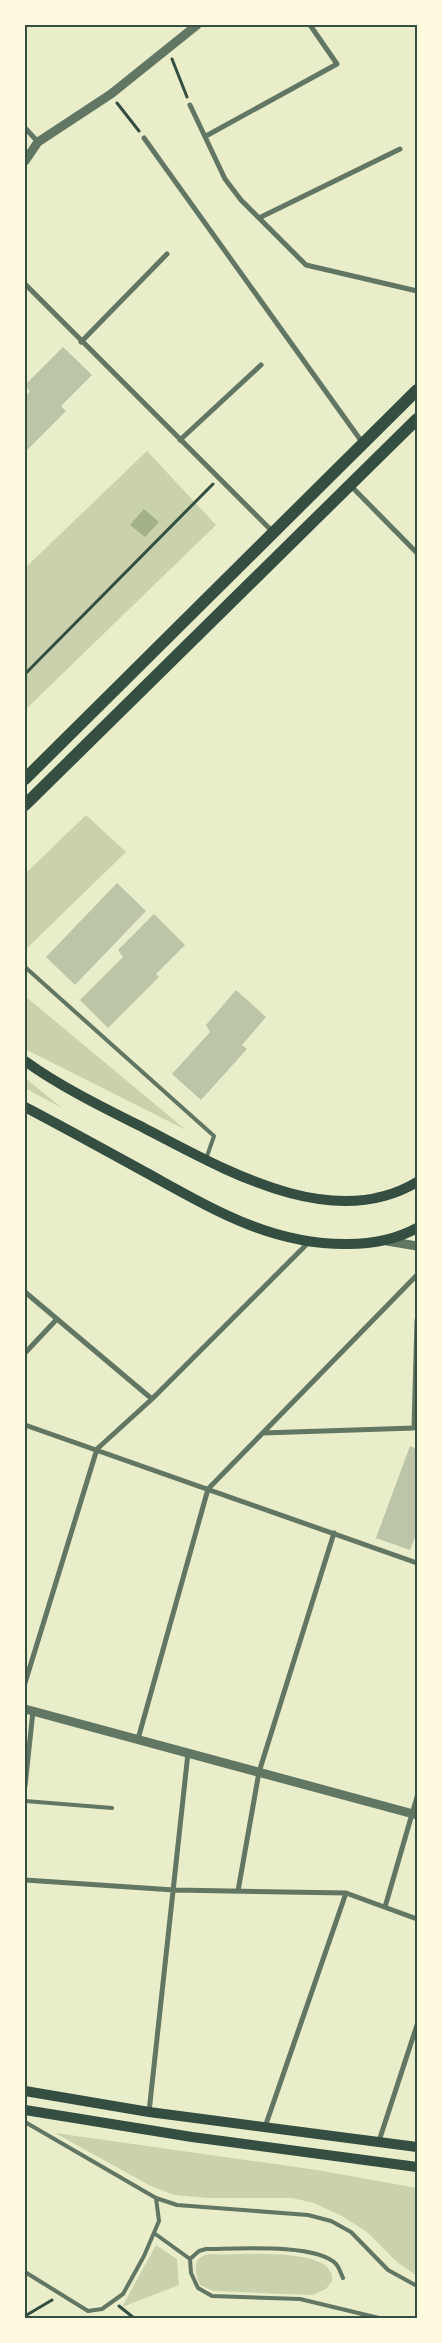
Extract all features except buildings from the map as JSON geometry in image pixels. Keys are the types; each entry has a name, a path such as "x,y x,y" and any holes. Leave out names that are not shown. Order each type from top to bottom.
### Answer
{"main road":[{"path":"25,778 417,390"},
{"path":"25,804 417,418"},
{"path":"25,1061 119,1116 206,1160 290,1194 318,1200 348,1202 387,1196 417,1182"},
{"path":"25,1107 234,1219 264,1232 309,1242 362,1244 387,1241 417,1228"},
{"path":"25,2092 149,2112 417,2147"},
{"path":"25,2110 183,2136 417,2167"}],"street":[{"path":"25,161 38,142 111,94 197,25"},
{"path":"206,136 338,64 310,25"},
{"path":"190,105 225,179 241,200 306,265 417,291"},
{"path":"25,128 38,142"},
{"path":"144,138 363,444"},
{"path":"259,218 400,149"},
{"path":"81,342 167,254"},
{"path":"25,284 81,342 274,532"},
{"path":"180,440 261,365"},
{"path":"350,485 417,553"},
{"path":"387,1241 417,1246"},
{"path":"25,1683 97,1449 152,1399 309,1242"},
{"path":"138,1739 208,1489 417,1275"},
{"path":"25,1292 152,1399"},
{"path":"25,1353 57,1319"},
{"path":"263,1433 414,1428 417,1320"},
{"path":"25,1424 417,1563"},
{"path":"238,1891 259,1772 334,1533"},
{"path":"25,1786 29,1710 414,1814"},
{"path":"149,2112 188,1753"},
{"path":"385,1907 414,1814 417,1797"},
{"path":"25,1880 174,1890 346,1893 417,1919"},
{"path":"264,2128 346,1893"},
{"path":"379,2141 417,2024"}],"lane":[{"path":"25,967 214,1136 206,1160"},
{"path":"25,1801 112,1808"},
{"path":"25,2122 156,2198 177,2205 308,2215 331,2221 351,2232 388,2270 417,2286"},
{"path":"25,2272 88,2311 102,2309 123,2294 154,2233 159,2222 156,2198"},
{"path":"154,2233 190,2259"},
{"path":"343,2278 336,2264 326,2258 300,2250 206,2249 198,2251 190,2259 191,2273 198,2288 212,2296 300,2299 379,2318"}],"path":[{"path":"168,49 190,105"},
{"path":"111,94 144,138"},
{"path":"25,674 218,478"},
{"path":"25,2316 44,2303 64,2296"},
{"path":"112,2302 134,2318"}],"shaded area":[{"path":"147,451 216,525 25,710 25,568"},
{"path":"144,509 159,522 145,537 130,525"},
{"path":"86,815 126,852 25,950 25,874"},
{"path":"25,996 186,1130 25,1049"},
{"path":"25,1078 62,1108 25,1088"},
{"path":"55,2133 317,2170 417,2188 417,2276 397,2262 367,2232 342,2216 314,2203 292,2198 208,2198 174,2195 149,2185"},
{"path":"156,2245 177,2259 179,2285 122,2307"},
{"path":"208,2254 281,2254 301,2257 318,2261 329,2269 332,2281 326,2289 312,2295 214,2291 200,2285 196,2271 199,2259"}]}
